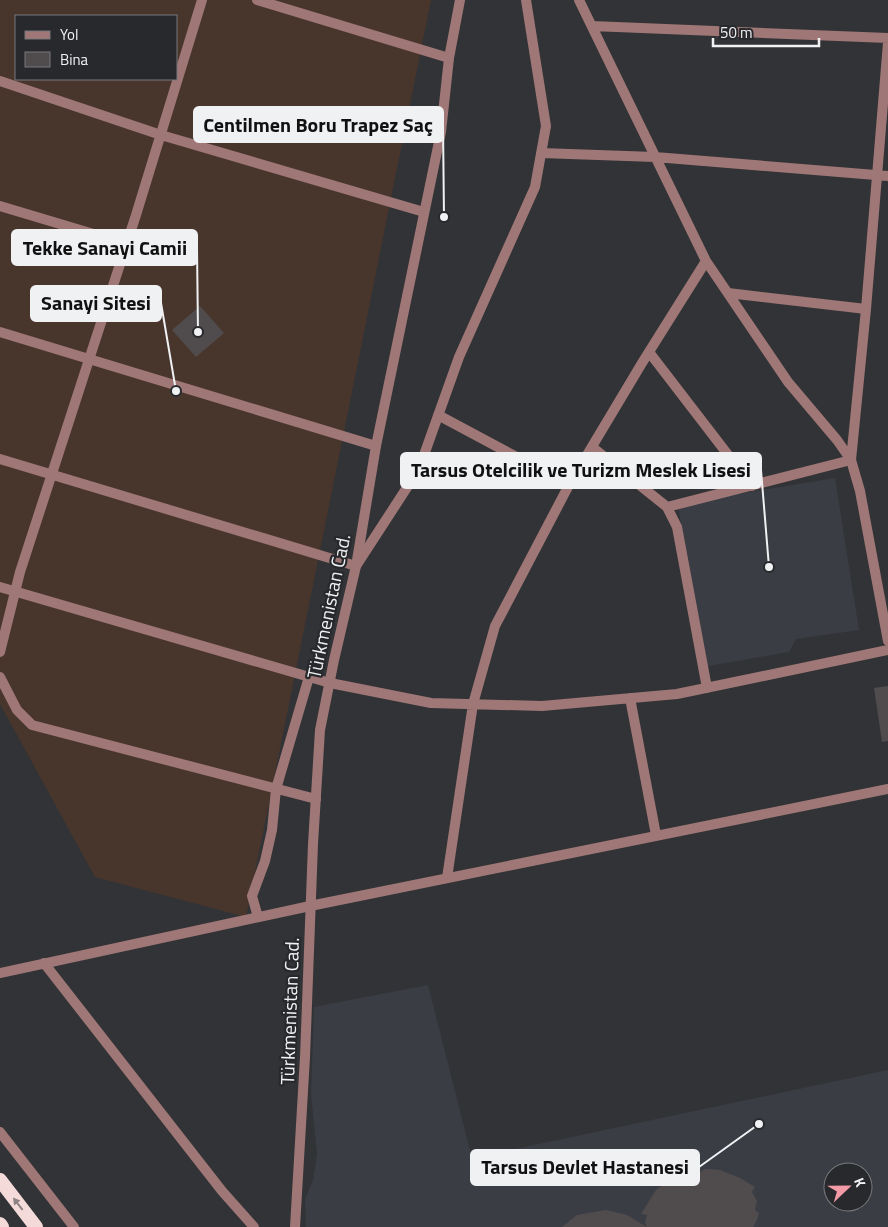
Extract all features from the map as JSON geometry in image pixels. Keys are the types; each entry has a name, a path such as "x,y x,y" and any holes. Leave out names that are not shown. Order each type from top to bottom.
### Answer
{"highway":[{"path":"0,1180 36,1227"}],"street":[{"path":"178,78 202,0"},
{"path":"257,0 449,58"},
{"name":"Türkmenistan Cad.","path":"295,1227 320,730 356,566 376,446 441,132 449,58 460,0"},
{"path":"0,459 356,566 419,469 459,357 535,187 546,126 526,0"},
{"path":"580,0 706,261 788,382 837,440 851,460 860,491 888,641"},
{"path":"592,26 888,38"},
{"path":"851,460 866,309 888,43"},
{"path":"0,652 15,592 178,80"},
{"path":"0,81 161,134 424,212"},
{"path":"541,153 655,156 888,176"},
{"path":"0,206 127,244"},
{"path":"447,878 473,704 494,626 592,447 706,261"},
{"path":"728,293 866,309"},
{"path":"0,332 376,446"},
{"path":"649,352 752,486"},
{"path":"438,415 570,486"},
{"path":"592,447 667,507 677,528 707,688"},
{"path":"667,507 851,460"},
{"path":"0,587 330,683 431,703 542,706 677,694 888,650"},
{"path":"0,676 17,710 32,725 316,800"},
{"path":"258,917 252,896 265,861 272,830 276,789 310,677"},
{"path":"630,698 656,835"},
{"path":"0,973 310,906 888,789"},
{"path":"44,963 222,1191 254,1227"},
{"path":"0,1132 74,1227"}],"shaded area":[{"path":"0,0 431,0 246,917 95,877 0,704"},
{"path":"835,478 859,630 796,639 789,652 703,667 678,504"},
{"path":"428,985 472,1158 888,1070 888,1227 306,1227 305,1199 313,1180 317,1154 311,1094 314,1007"}],"building":[{"path":"200,306 224,333 196,357 172,330"},
{"path":"888,686 888,741 882,742 874,688"},
{"path":"675,1162 678,1172 684,1171 685,1177 697,1174 705,1169 720,1170 740,1178 755,1187 752,1192 757,1201 755,1210 759,1213 753,1227 647,1227 645,1223 647,1215 641,1214 656,1190 669,1181 664,1168"},
{"path":"606,1210 627,1215 647,1227 562,1227 577,1215"}],"place":[{"name":"Centilmen Boru Trapez Saç","path":"444,217"},
{"name":"Tekke Sanayi Camii","path":"198,332"},
{"name":"Sanayi Sitesi","path":"176,391"},
{"name":"Tarsus Otelcilik ve Turizm Meslek Lisesi","path":"769,567"},
{"name":"Tarsus Devlet Hastanesi","path":"759,1124"}]}
